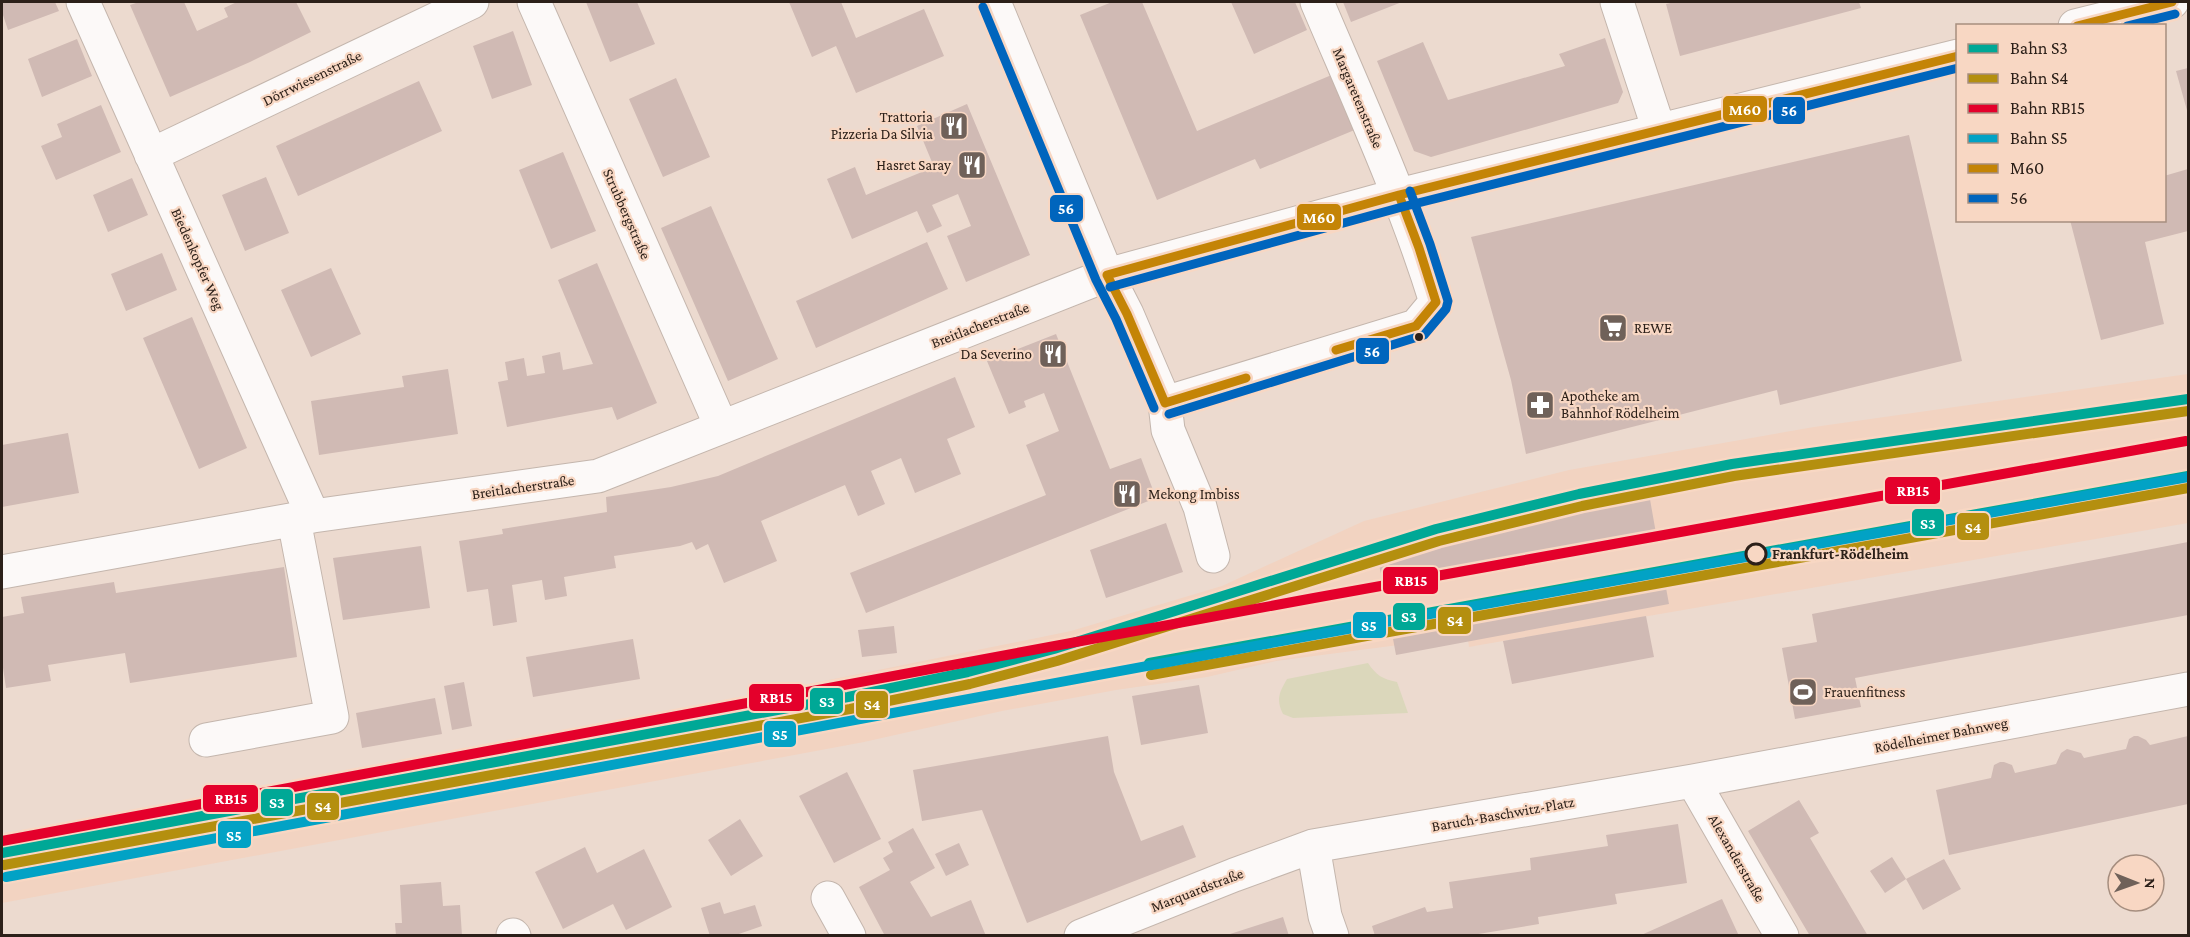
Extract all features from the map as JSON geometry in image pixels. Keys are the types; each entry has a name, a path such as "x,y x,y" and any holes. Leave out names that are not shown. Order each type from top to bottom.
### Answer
{"street":[{"name":"Biedenkopfer Weg","path":"83,2 152,155 304,518 332,717 206,740"},
{"name":"Dörrwiesenstraße","path":"152,155 472,2"},
{"name":"Strubbergstraße","path":"534,2 721,426"},
{"path":"994,2 1107,275 1128,314 1165,403 1168,430 1200,507 1214,556"},
{"name":"Margaretenstraße","path":"1165,403 1416,326 1436,302 1399,195 1317,2"},
{"path":"1617,2 1659,130"},
{"path":"2080,24 2124,7 2172,2"},
{"name":"Breitlacherstraße","path":"2,572 304,518 598,476 1107,275 1399,195 1956,56"},
{"name":"Rödelheimer Bahnweg","path":"1693,781 2188,688"},
{"name":"Baruch-Baschwitz-Platz","path":"1313,846 1693,781"},
{"name":"Alexanderstraße","path":"1693,781 1782,936"},
{"path":"1313,846 1325,916 1332,936"},
{"name":"Marquardstraße","path":"1081,936 1313,846"},
{"path":"828,898 849,936"}],"shaded area":[{"path":"2188,374 2188,523 1469,647 1468,640 1414,643 1276,661 1207,677 1116,690 1002,711 864,742 2,903 2,839 809,684 1071,631 1222,586 1364,521 1569,470 1814,427"},
{"path":"1368,663 1380,676 1397,682 1408,713 1293,718 1283,714 1279,696 1287,679"}],"building":[{"path":"2,2 55,2 59,11 8,30 2,12"},
{"path":"139,2 184,2 197,31 228,17 224,8 237,2 296,2 311,32 170,97 130,5"},
{"path":"586,2 637,2 655,44 610,62"},
{"path":"789,2 841,2 856,38 924,9 944,56 856,93 836,46 812,57"},
{"path":"1112,2 1142,2 1197,131 1334,74 1357,129 1260,169 1255,159 1157,200 1080,15"},
{"path":"1231,2 1295,2 1307,30 1254,54"},
{"path":"1343,2 1402,2 1351,22"},
{"path":"1675,2 1859,2 1861,8 1680,56 1666,4"},
{"path":"513,31 532,85 492,99 473,46"},
{"path":"1605,38 1623,92 1618,103 1431,157 1414,151 1377,61 1423,42 1448,100 1565,66 1559,54"},
{"path":"77,39 92,76 42,97 28,59"},
{"path":"2188,68 2188,114 2176,71"},
{"path":"676,78 710,157 663,177 629,99"},
{"path":"419,81 442,131 298,196 276,146"},
{"path":"967,104 1030,255 966,282 947,236 971,226 958,194 932,205 942,226 927,233 917,211 852,239 827,179 855,167 866,195 934,167 917,126"},
{"path":"101,105 121,152 56,180 41,146 62,137 57,124"},
{"path":"1909,135 1962,361 1780,405 1777,390 1526,454 1511,380 1471,237"},
{"path":"563,152 596,231 551,249 519,170"},
{"path":"2188,169 2188,231 2145,242 2164,324 2101,340 2071,222 2166,222 2166,175"},
{"path":"266,177 289,233 245,251 222,195"},
{"path":"132,178 148,215 108,232 93,195"},
{"path":"711,206 778,359 728,381 661,228"},
{"path":"927,242 948,289 816,348 796,301"},
{"path":"162,253 177,290 126,311 111,274"},
{"path":"597,263 657,403 617,420 612,407 507,427 498,382 508,380 505,362 524,358 527,376 545,373 542,356 560,352 563,370 593,364 558,280"},
{"path":"331,268 361,334 311,357 281,290"},
{"path":"192,317 247,448 199,469 143,338"},
{"path":"1056,334 1110,469 1141,458 1156,498 866,613 850,573 1046,495 1026,445 1059,431 1044,393 1024,401 1026,407 1009,414 987,361"},
{"path":"448,369 458,434 319,455 311,401 404,387 402,376"},
{"path":"955,377 975,427 947,439 961,474 915,493 901,458 871,471 885,504 858,516 845,485 761,521 777,561 724,583 708,544 696,550 692,542 680,546 614,556 616,568 564,577 567,596 545,600 542,580 512,585 517,622 493,626 488,589 467,592 459,541 503,534 502,529 607,512 606,497 671,487 718,476"},
{"path":"68,433 79,493 2,507 2,445"},
{"path":"1648,488 1657,539 1384,588 1377,555 1505,519"},
{"path":"1166,523 1183,572 1106,598 1090,550"},
{"path":"2188,542 2188,615 1855,678 1861,707 1795,719 1782,648 1817,642 1812,614"},
{"path":"421,546 430,608 343,620 333,558"},
{"path":"284,567 297,657 130,683 125,653 48,665 51,681 6,688 2,661 2,617 24,613 21,597 114,582 116,593"},
{"path":"1664,577 1669,604 1396,655 1391,628"},
{"path":"1646,616 1654,657 1512,684 1503,641"},
{"path":"894,626 897,653 862,657 858,630"},
{"path":"633,639 640,679 533,697 526,657"},
{"path":"464,682 472,726 452,730 444,686"},
{"path":"1199,685 1208,733 1141,745 1132,696"},
{"path":"435,698 442,734 362,748 356,713"},
{"path":"1108,736 1114,772 1141,841 1183,825 1196,857 1027,923 982,810 922,821 913,770"},
{"path":"2134,736 2146,740 2150,745 2188,736 2188,804 1949,855 1936,790 1991,778 1994,765 2000,762 2012,765 2015,773 2056,764 2061,753 2067,749 2081,753 2084,758 2126,749 2129,739"},
{"path":"847,772 881,839 834,863 799,796"},
{"path":"1799,800 1819,833 1810,838 1868,936 1810,936 1748,831"},
{"path":"740,819 763,856 731,876 708,840"},
{"path":"1678,824 1687,883 1615,894 1617,904 1538,917 1539,924 1466,936 1375,936 1372,926 1425,907 1427,912 1453,908 1449,882 1531,870 1530,858 1608,846 1606,835"},
{"path":"913,828 935,868 910,882 931,917 971,900 986,936 885,936 859,887 890,870 883,858 893,852 888,842"},
{"path":"959,843 969,865 946,876 935,854"},
{"path":"585,847 597,873 644,849 672,907 626,930 613,904 563,929 535,872"},
{"path":"1892,857 1906,879 1885,893 1870,871"},
{"path":"1944,859 1961,889 1923,910 1906,879"},
{"path":"441,882 443,906 460,905 462,936 396,936 395,923 402,923 400,885"},
{"path":"1722,899 1739,936 1639,936"},
{"path":"720,902 724,914 755,905 762,926 733,936 710,936 701,908"},
{"path":"1283,917 1289,936 1227,936 1227,935"}],"rail line":[{"name":"S3","path":"2,853 848,697 968,672 1054,649 1436,529 1579,494 1732,464 2188,399"},
{"name":"S4","path":"4,865 850,709 970,684 1057,661 1439,541 1582,506 1734,476 2188,411"},
{"name":"RB15","path":"2,841 1314,598 2186,441"},
{"name":"S3","path":"1149,663 2188,476"},
{"name":"S5","path":"6,877 1320,634 2188,477"},
{"name":"S4","path":"1151,675 2188,488"}],"transit line":[{"name":"M60","path":"2085,24 2172,2"},
{"name":"56","path":"983,7 1096,280 1116,319 1154,408"},
{"name":"56","path":"2135,24 2175,14"},
{"name":"M60","path":"1107,275 1399,195 1956,56"},
{"name":"56","path":"1110,287 1402,207 1956,68"},
{"name":"56","path":"1169,414 1424,335 1446,309 1448,301 1410,191"},
{"name":"M60","path":"1336,350 1416,326 1436,302 1399,195"},
{"name":"M60","path":"1107,275 1127,314 1165,403"},
{"name":"M60","path":"1165,403 1246,378"}],"place":[{"name":"Trattoria Pizzeria Da Silvia","path":"954,126"},
{"name":"Hasret Saray","path":"972,165"},
{"name":"REWE","path":"1613,328"},
{"name":"Da Severino","path":"1053,354"},
{"name":"Apotheke am Bahnhof Rödelheim","path":"1540,405"},
{"name":"Mekong Imbiss","path":"1127,494"},
{"name":"Frankfurt-Rödelheim","path":"1756,554"},
{"name":"Frauenfitness","path":"1803,692"}]}
